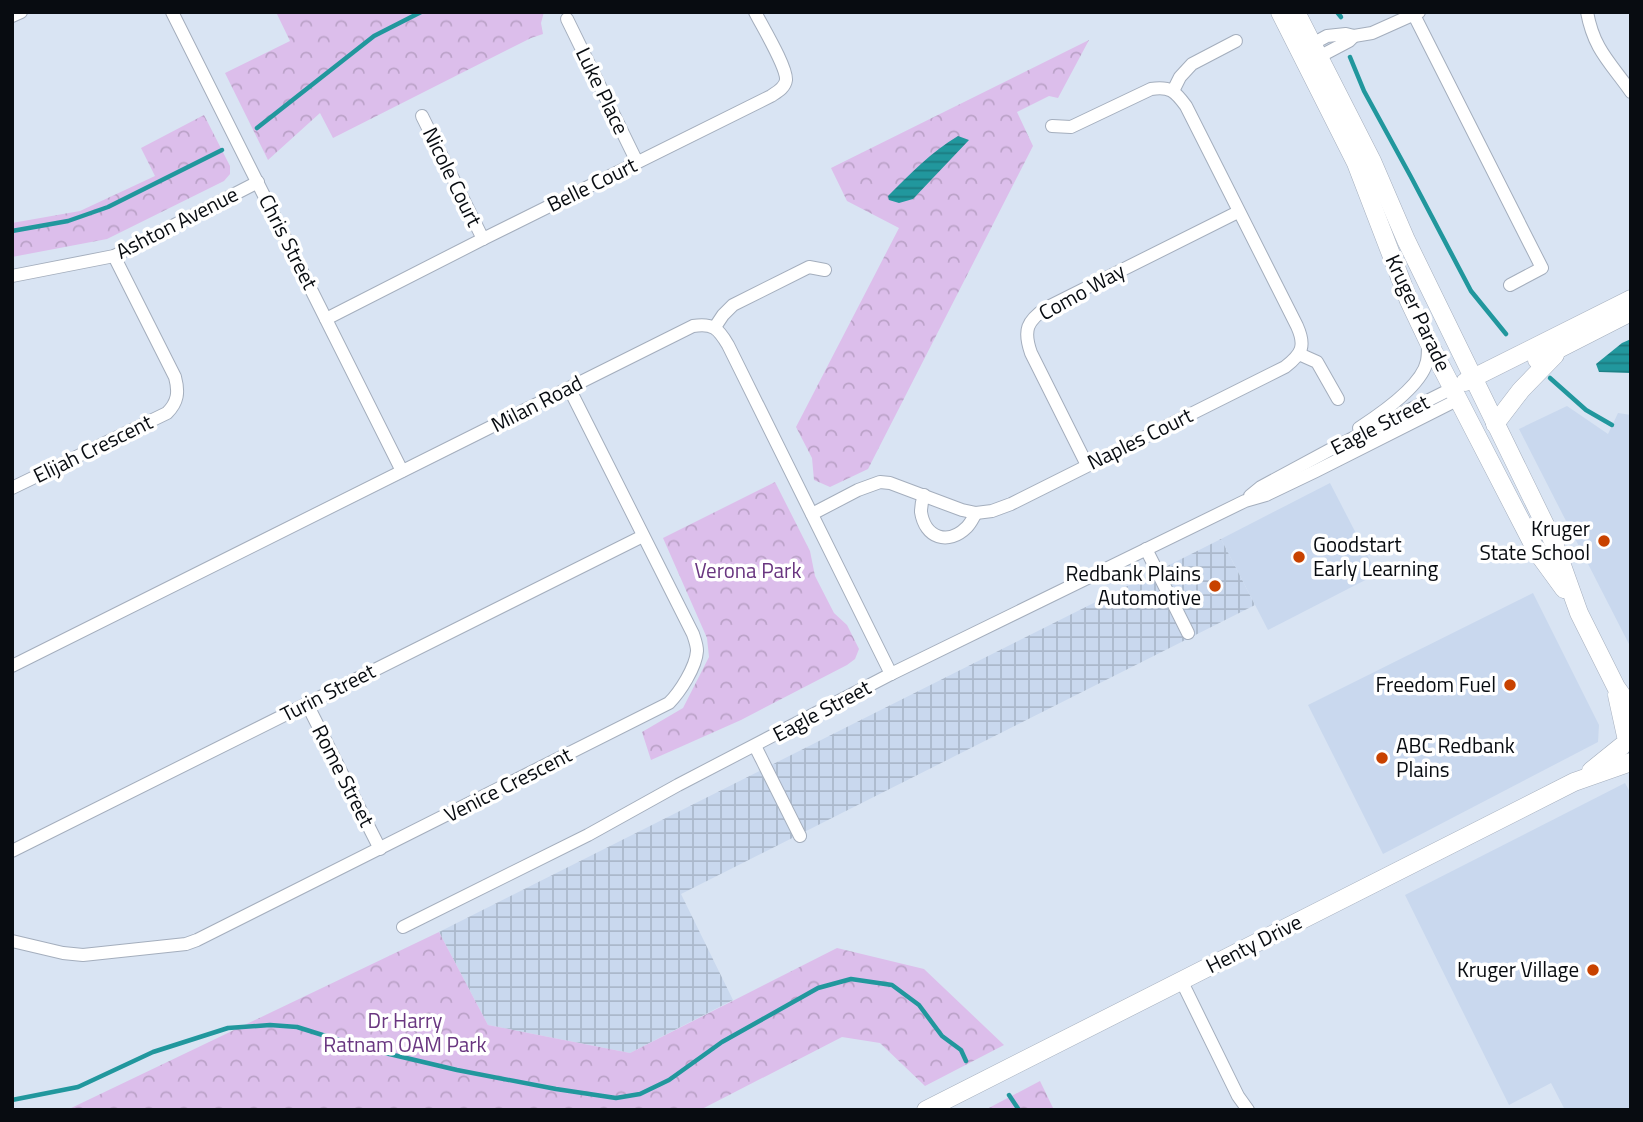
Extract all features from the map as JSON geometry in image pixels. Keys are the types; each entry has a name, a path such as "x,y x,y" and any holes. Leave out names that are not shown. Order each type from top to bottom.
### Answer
{"street":[{"path":"12,16 21,12"},
{"name":"Chris Street","path":"173,12 402,471"},
{"name":"Belle Court","path":"326,319 771,96 784,85 785,72 755,12"},
{"name":"Kruger Parade","path":"1280,12 1309,54 1372,161 1406,240 1554,543 1575,604 1616,687 1631,708"},
{"name":"Kruger Parade","path":"1296,12 1309,54 1356,163 1409,301 1537,552 1575,604"},
{"path":"1587,12 1590,29 1606,61 1631,92"},
{"path":"1309,54 1327,36 1354,36 1382,30 1417,14 1542,268 1510,285"},
{"name":"Luke Place","path":"567,19 637,162"},
{"path":"1173,91 1180,77 1192,64 1236,41"},
{"path":"1052,126 1072,127 1151,89 1173,91 1186,106 1301,335 1299,354 1317,362 1338,400"},
{"name":"Nicole Court","path":"422,116 483,239"},
{"name":"Ashton Avenue","path":"12,276 114,256 258,183"},
{"name":"Como Way","path":"1087,465 1026,339 1034,317 1046,308 1238,212"},
{"name":"Elijah Crescent","path":"12,488 167,413 174,406 178,389 175,377 114,256"},
{"path":"825,270 809,267 733,305 715,327 728,345 891,674"},
{"name":"Eagle Street","path":"403,927 589,835 678,785 891,674 1245,501 1266,495 1316,471 1631,299"},
{"name":"Eagle Street","path":"1476,384 1562,347 1631,312"},
{"name":"Milan Road","path":"12,666 693,326 703,324 715,327"},
{"path":"1337,446 1390,408 1419,378 1427,362 1428,341"},
{"path":"1495,424 1521,390 1562,347"},
{"name":"Naples Court","path":"976,513 1012,504 1285,367 1299,354"},
{"name":"Venice Crescent","path":"12,941 83,956 186,944 669,703 677,695 694,664 697,645 569,388"},
{"name":"Eagle Street","path":"1245,501 1261,487 1337,446 1456,394"},
{"path":"812,513 880,482 890,482 976,513 959,534 940,538 934,535 923,520 921,508 924,495"},
{"name":"Turin Street","path":"12,851 643,536"},
{"path":"1146,549 1188,633"},
{"name":"Kruger Parade","path":"1616,687 1626,738 1625,756 1631,762"},
{"name":"Rome Street","path":"307,704 380,849"},
{"name":"Henty Drive","path":"1583,778 1626,738"},
{"path":"755,746 800,836"},
{"name":"Henty Drive","path":"926,1110 1583,778 1631,762"},
{"path":"1181,980 1238,1096 1248,1110"}],"shaded area":[{"name":"Kruger State School","path":"1567,406 1608,434 1618,413 1631,415 1631,648 1519,429"},
{"name":"Goodstart Early Learning","path":"1330,483 1377,574 1268,630 1221,539"},
{"path":"1221,539 1255,605 681,894 733,1000 630,1053 488,1025 439,932"},
{"path":"1533,593 1599,725 1598,742 1383,854 1308,705"},
{"path":"1625,783 1631,794 1631,1110 1565,1110 1551,1083 1509,1105 1405,895"}],"green space":[{"path":"276,12 544,12 541,23 543,34 333,138 320,113 268,160 225,73 290,41"},
{"path":"1089,40 1058,98 1049,96 1017,112 1033,146 868,469 830,487 814,480 812,458 796,427 899,228 847,201 831,168"},
{"path":"204,115 230,166 230,174 224,181 107,239 12,257 12,223 80,211 155,176 141,148"},
{"name":"Verona Park","path":"775,482 810,551 815,576 834,613 847,625 859,649 855,659 741,720 651,760 642,732 683,708 709,657 707,638 663,538"},
{"name":"Dr Harry Ratnam OAM Park","path":"439,932 488,1025 630,1053 837,948 924,969 1004,1045 925,1086 880,1043 842,1037 700,1110 67,1110"},
{"path":"1040,1081 1054,1110 985,1110"}],"water":[{"path":"958,136 969,140 913,199 899,203 889,200 888,196 913,171"},
{"path":"1631,339 1631,373 1599,372 1596,364"}],"waterway":[{"path":"257,128 374,36 421,12"},
{"path":"1337,12 1341,17"},
{"path":"1350,57 1364,91 1471,291 1506,334"},
{"path":"12,231 68,221 108,207 222,150"},
{"path":"1550,378 1586,410 1612,425"},
{"path":"12,1100 78,1087 153,1052 228,1028 270,1025 297,1027 364,1048 457,1070 616,1098 640,1094 669,1080 722,1042 818,988 851,979 892,985 919,1005 942,1036 961,1050 966,1061"},
{"path":"1009,1095 1019,1110"}],"place":[{"name":"Kruger State School","path":"1604,541"},
{"name":"Goodstart Early Learning","path":"1299,557"},
{"name":"Redbank Plains Automotive","path":"1215,586"},
{"name":"Freedom Fuel","path":"1510,685"},
{"name":"ABC Redbank Plains","path":"1382,758"},
{"name":"Kruger Village","path":"1593,970"}]}
